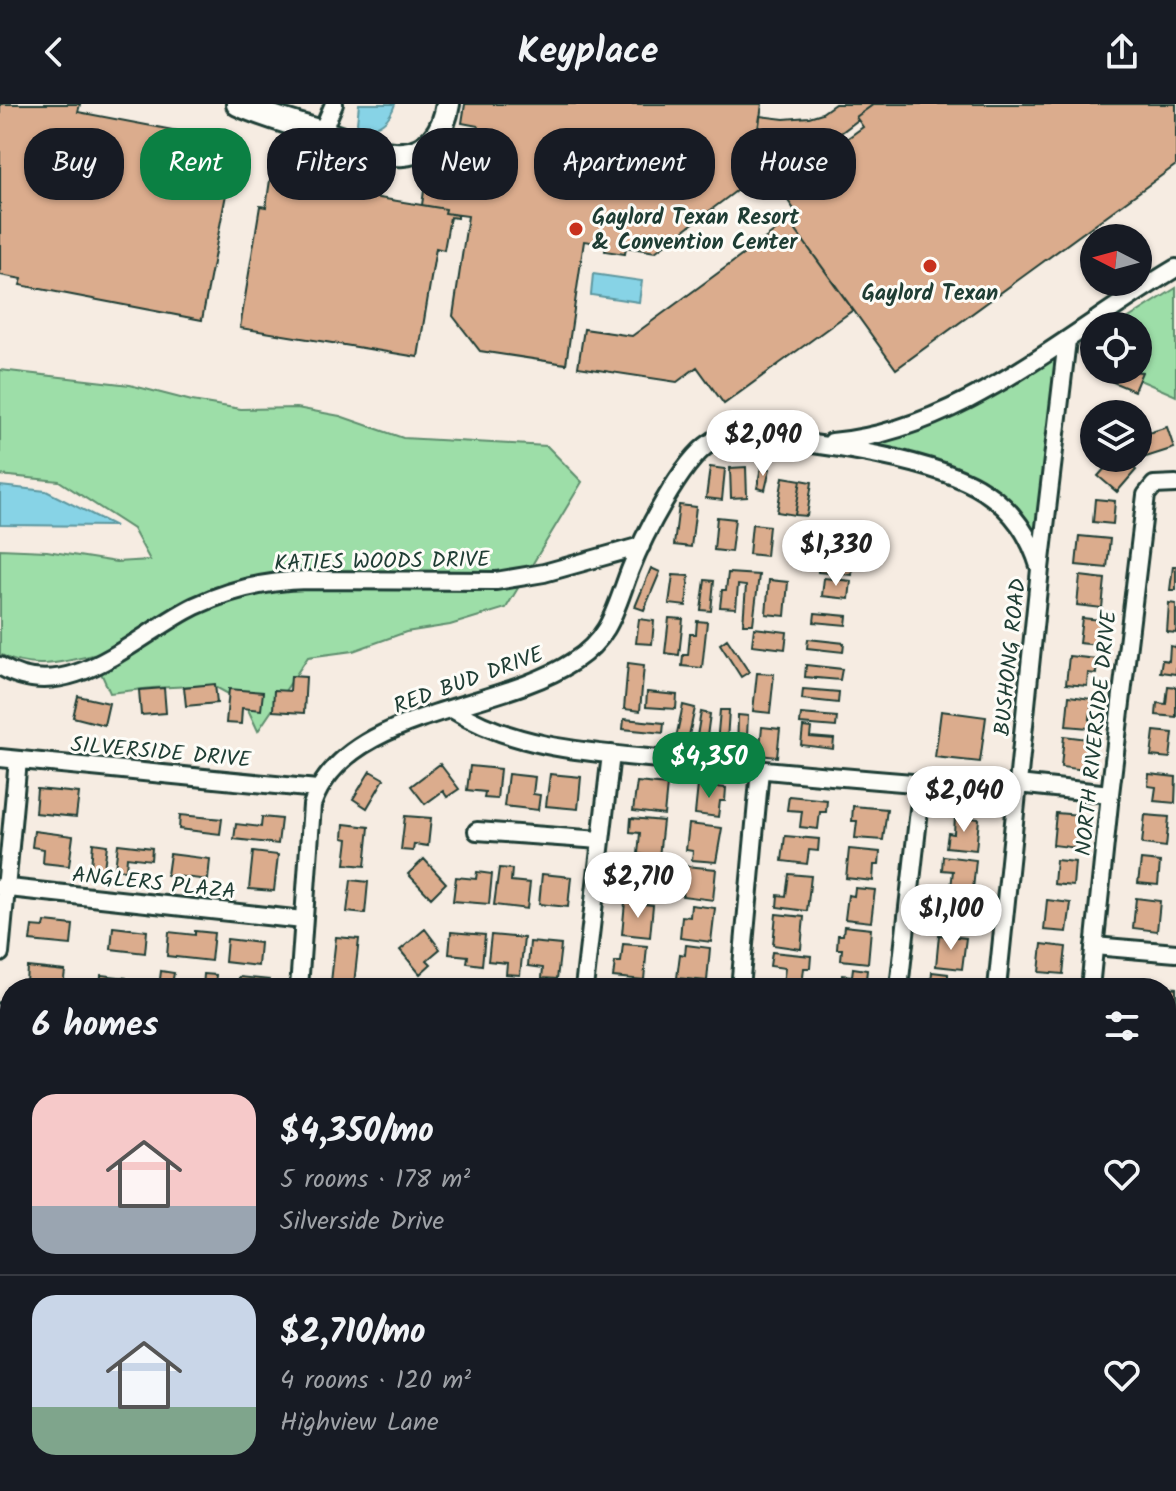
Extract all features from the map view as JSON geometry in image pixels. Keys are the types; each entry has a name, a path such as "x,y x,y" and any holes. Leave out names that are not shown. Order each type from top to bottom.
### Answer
{"street":[{"path":"238,104 309,128"},
{"path":"396,152 407,153 425,146 435,137 443,125 448,104"},
{"path":"324,128 333,106"},
{"path":"815,443 867,437 937,414 979,393 1067,340 1176,268"},
{"name":"BUSHONG ROAD","path":"998,978 1067,340"},
{"name":"BUSHONG ROAD","path":"726,435 815,443 931,469 973,484 988,493 1017,520 1033,547 1040,569"},
{"name":"RED BUD DRIVE","path":"317,789 331,771 366,742 383,733 548,677 600,641 612,621 641,546 678,478 696,454 710,442 726,435"},
{"name":"NORTH RIVERSIDE DRIVE","path":"1091,978 1143,512 1146,495 1154,485 1176,484"},
{"name":"KATIES WOODS DRIVE","path":"0,666 28,676 46,678 64,677 87,670 193,607 242,587 307,580 496,581 544,573 641,546"},
{"path":"452,709 472,723 515,739 611,754 922,783 1110,794"},
{"path":"585,978 611,754"},
{"name":"SILVERSIDE DRIVE","path":"0,758 317,789"},
{"path":"0,953 3,888 18,760"},
{"path":"741,978 760,770"},
{"path":"900,978 922,783"},
{"path":"300,978 312,805 317,789"},
{"path":"477,831 600,840"},
{"name":"ANGLERS PLAZA","path":"3,888 303,920"},
{"path":"1094,946 1176,953"}],"green space":[{"path":"1176,288 1176,396 1149,384 1152,384 1152,312 1138,312"},
{"path":"1058,357 1040,535 1033,534 988,486 871,450 872,443"},
{"path":"0,370 130,385 192,401 241,409 297,408 340,416 403,438 547,446 582,482 506,608 450,625 406,632 353,651 308,657 258,731 245,703 212,685 110,693 93,655 57,663 34,664 0,654 0,549 47,551 116,562 150,560 133,529 59,481 0,475"}],"water":[{"path":"359,104 395,104 390,115 374,127 363,128 357,123"},
{"path":"593,274 642,281 639,302 591,295"},
{"path":"0,486 46,491 115,526 0,525"}],"building":[{"path":"0,104 80,104 78,112 162,128 140,128 140,200 225,200 202,320 20,285 22,279 0,275"},
{"name":"Gaylord Texan Resort & Convention Center","path":"465,104 762,104 759,128 731,128 731,195 655,252 626,247 625,254 605,251 606,244 584,241 566,364 480,351 453,316 468,216 445,213 446,209 422,205 423,200 518,200 518,128 478,128 462,123"},
{"path":"835,104 874,104 847,128 758,128 760,116 784,119 822,113"},
{"name":"Gaylord Texan","path":"874,104 1176,104 1176,165 1095,224 1080,224 1080,235 896,369 789,221 798,215 787,200 856,200 856,132 863,127 856,117"},
{"path":"267,200 391,200 446,209 445,213 458,215 458,218 450,217 444,250 436,248 418,357 240,328 260,206 266,207"},
{"path":"789,221 853,310 724,404 697,367 677,382 578,367 584,329 632,336"},
{"path":"1117,384 1137,384 1134,391"},
{"path":"1167,427 1174,448 1152,455 1152,432"},
{"path":"710,467 725,469 722,500 706,498"},
{"path":"746,467 747,497 731,498 730,468"},
{"path":"761,467 770,469 765,490 757,488"},
{"path":"1102,472 1134,472 1117,492 1098,476"},
{"path":"783,477 801,480 795,515 777,512"},
{"path":"801,480 812,482 807,516 795,515"},
{"path":"1095,499 1115,501 1113,524 1093,522"},
{"path":"679,505 696,507 691,547 674,545"},
{"path":"717,517 735,519 731,552 714,550"},
{"path":"752,524 769,526 766,556 749,554"},
{"path":"1079,536 1110,539 1107,568 1076,565"},
{"path":"819,562 853,565 852,575 818,572"},
{"path":"1173,566 1176,566 1176,590 1170,590"},
{"path":"651,568 660,572 644,610 635,607"},
{"path":"728,573 759,575 753,624 743,624 746,586 738,585 736,608 720,607"},
{"path":"673,575 689,576 686,606 669,604"},
{"path":"1080,576 1105,579 1102,608 1077,605"},
{"path":"824,578 851,581 849,599 822,596"},
{"path":"705,580 714,581 711,611 701,610"},
{"path":"769,580 788,582 785,616 766,614"},
{"path":"1169,603 1176,604 1176,633 1167,632"},
{"path":"815,613 847,616 846,625 814,622"},
{"path":"669,618 683,619 679,655 665,653"},
{"path":"1082,618 1100,620 1098,645 1079,643"},
{"path":"639,619 654,621 652,644 636,643"},
{"path":"697,621 707,622 702,668 682,666 683,655 688,655 690,634 696,634"},
{"path":"754,628 787,632 785,649 752,645"},
{"path":"727,639 749,672 741,677 720,644"},
{"path":"808,639 844,643 843,652 807,648"},
{"path":"1170,646 1176,647 1176,674 1160,672 1162,660 1169,661"},
{"path":"1069,656 1097,659 1096,674 1088,673 1087,686 1066,684"},
{"path":"628,663 644,665 640,711 624,709"},
{"path":"806,665 842,669 840,680 805,677"},
{"path":"757,673 774,674 770,713 753,711"},
{"path":"291,676 306,677 304,713 273,711 274,690 290,691"},
{"path":"215,684 217,703 186,706 184,687"},
{"path":"1168,686 1176,687 1176,717 1156,715 1157,703 1166,704"},
{"path":"164,688 166,713 141,715 139,690"},
{"path":"229,689 263,692 261,710 242,708 241,724 226,723"},
{"path":"803,689 839,692 838,703 802,699"},
{"path":"647,692 677,695 676,709 646,707"},
{"path":"78,696 109,703 104,725 73,717"},
{"path":"1069,696 1092,699 1089,728 1066,726"},
{"path":"683,705 695,708 688,740 676,738"},
{"path":"720,710 729,710 726,756 716,755"},
{"path":"941,711 986,717 980,762 935,757"},
{"path":"701,712 710,714 706,744 696,742"},
{"path":"801,714 837,717 836,727 800,724"},
{"path":"738,715 748,716 746,756 737,755"},
{"path":"624,719 664,723 663,733 623,729"},
{"path":"762,727 780,729 777,757 759,755"},
{"path":"803,727 811,728 810,737 834,739 833,749 801,745"},
{"path":"1154,731 1173,733 1170,758 1151,756"},
{"path":"1064,736 1088,739 1085,770 1061,767"},
{"path":"440,764 459,789 447,797 443,791 425,804 411,786"},
{"path":"470,766 500,769 497,799 484,798 485,792 467,790"},
{"path":"370,771 384,779 367,808 353,799"},
{"path":"508,774 535,777 533,794 540,795 538,810 504,806"},
{"path":"550,774 581,777 578,809 546,806"},
{"path":"1149,774 1176,777 1175,803 1154,801 1156,787 1148,786"},
{"path":"637,782 667,785 664,815 633,811"},
{"path":"698,785 726,788 725,801 720,801 718,817 695,814"},
{"path":"37,789 79,793 76,817 35,813"},
{"path":"789,796 827,800 826,812 820,812 818,829 800,827 802,811 787,810"},
{"path":"853,806 887,809 883,840 855,838 857,821 852,821"},
{"path":"1056,813 1080,815 1077,848 1053,845"},
{"path":"180,815 222,819 220,834 179,829"},
{"path":"1145,815 1169,817 1166,847 1142,844"},
{"path":"405,816 431,818 428,846 414,844 413,851 401,850"},
{"path":"955,816 979,819 976,850 946,847 948,833 954,834"},
{"path":"262,817 281,819 278,844 234,839 236,824 261,827"},
{"path":"631,818 663,821 659,857 638,854 640,833 630,832"},
{"path":"344,824 369,827 365,866 345,864 348,839 343,838"},
{"path":"689,824 722,828 716,862 692,860 693,851 686,850"},
{"path":"34,831 73,836 69,866 43,863 44,849 32,847"},
{"path":"785,836 819,839 818,851 809,850 807,864 782,861"},
{"path":"93,843 107,845 104,868 91,867"},
{"path":"118,844 152,848 151,860 127,857 126,870 115,869"},
{"path":"849,849 880,852 879,865 874,865 873,881 846,878"},
{"path":"253,852 278,855 274,891 249,889"},
{"path":"170,854 210,859 208,880 167,875"},
{"path":"943,856 976,860 973,889 951,887 953,871 942,870"},
{"path":"424,859 446,883 431,898 408,874"},
{"path":"628,859 655,861 651,890 625,888"},
{"path":"1056,860 1075,862 1073,886 1054,884"},
{"path":"1141,860 1160,862 1158,885 1138,883"},
{"path":"686,866 716,869 713,900 682,896"},
{"path":"499,868 512,869 511,881 530,883 527,909 494,905"},
{"path":"477,872 492,874 489,904 453,901 456,877 476,879"},
{"path":"542,874 571,877 568,907 539,904"},
{"path":"789,874 811,876 807,911 777,907 778,895 786,896"},
{"path":"351,880 368,882 365,914 347,912"},
{"path":"855,888 875,890 871,922 845,919 848,895 854,896"},
{"path":"944,895 968,898 964,931 935,928 937,914 942,914"},
{"path":"1136,898 1160,901 1157,931 1133,928"},
{"path":"1047,900 1071,903 1067,932 1044,930"},
{"path":"625,902 653,905 650,937 622,934"},
{"path":"691,905 715,908 711,942 680,938 682,916 690,917"},
{"path":"776,914 804,917 801,949 773,945"},
{"path":"45,922 73,925 71,945 30,941 32,926 44,927"},
{"path":"844,926 871,929 868,963 841,960 842,949 837,949 838,935 843,935"},
{"path":"113,927 147,931 145,953 111,949"},
{"path":"425,929 440,949 427,960 431,964 420,974 400,950"},
{"path":"195,931 214,933 211,961 167,956 169,932 195,935"},
{"path":"451,932 485,935 482,965 467,963 468,956 449,954"},
{"path":"491,935 524,938 520,975 506,974 507,963 488,961"},
{"path":"939,935 966,938 962,969 936,966"},
{"path":"336,937 359,939 355,978 331,978"},
{"path":"227,939 260,943 258,966 225,962"},
{"path":"530,942 561,945 557,978 542,978 543,968 528,966"},
{"path":"623,944 647,946 644,978 613,977 615,962 621,962"},
{"path":"1042,944 1066,947 1063,974 1039,972"},
{"path":"686,945 710,948 707,978 677,978 680,954 685,955"},
{"path":"772,952 811,956 810,968 804,968 803,978 784,978 785,968 770,966"},
{"path":"27,967 65,971 64,978 26,978"},
{"path":"853,968 867,970 866,978 842,978 842,975 852,976"},
{"path":"161,971 174,973 173,978 160,978"},
{"path":"932,972 948,974 948,978 932,978"},
{"path":"204,974 216,975 216,978 204,978"}],"place":[{"name":"Gaylord Texan Resort & Convention Center","path":"576,229"},
{"name":"Gaylord Texan","path":"930,266"}]}
